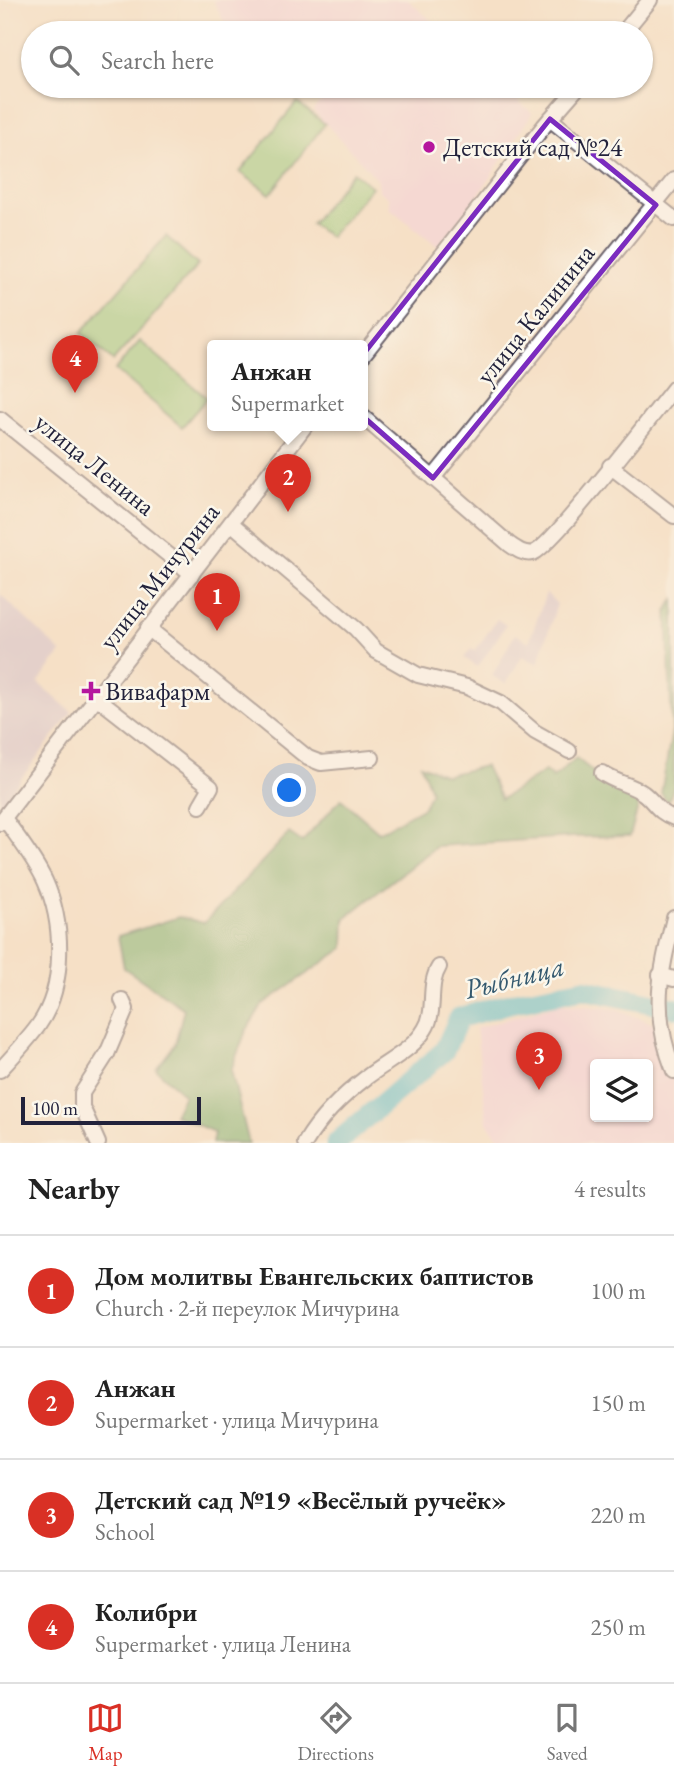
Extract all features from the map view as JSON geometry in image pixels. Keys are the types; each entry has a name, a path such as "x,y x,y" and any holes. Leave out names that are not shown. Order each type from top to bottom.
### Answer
{"street":[{"path":"633,21 650,0"},
{"path":"368,349 568,98"},
{"path":"550,119 674,219"},
{"name":"улица Калинина","path":"433,478 674,180"},
{"path":"368,421 509,544 520,551 532,553 542,548 674,388"},
{"name":"улица Ленина","path":"0,419 192,574"},
{"name":"улица Мичурина","path":"2,820 301,431"},
{"path":"610,466 674,516"},
{"path":"231,523 356,629 376,652 418,675 467,687 501,703 535,732 569,751"},
{"path":"148,628 308,758 321,763 372,758"},
{"path":"96,697 211,787 200,806"},
{"path":"602,773 613,781 642,792 662,814 674,818"},
{"path":"0,1070 40,1024 54,994 59,938 44,881 2,820"},
{"path":"674,918 664,980 660,1032 674,1071"},
{"path":"305,1143 318,1121 367,1077 416,1040 426,1028 432,1008 434,975 439,967"},
{"path":"98,1143 82,1107 82,1093 107,1054 120,1027 126,1009 122,1000"}],"highlighted area":[{"path":"550,119 656,205 433,478 334,391"}],"shaded area":[{"path":"213,0 408,0 432,21 224,21"},
{"name":"Детский сад №24","path":"324,98 515,98 532,113 443,250 389,208 389,198 379,191 378,180 313,110"},
{"path":"546,593 557,604 538,664 522,656 506,684 492,676 515,634 529,642"},
{"path":"0,594 61,652 38,683 72,712 0,806"},
{"path":"497,619 506,625 478,667 464,658 471,649 475,651"},
{"path":"559,1004 617,1009 664,1028 674,1059 674,1143 503,1143 487,1123 476,1028"}],"green space":[{"path":"297,102 325,124 270,194 240,172"},
{"path":"353,172 372,187 330,237 311,224"},
{"path":"166,236 198,265 113,361 81,333"},
{"path":"140,341 207,398 182,427 115,370"},
{"path":"674,599 674,786 668,803 661,793 672,731 667,611"},
{"path":"576,758 610,785 641,797 630,836 437,846 345,918 344,948 263,1004 246,1031 231,1070 249,1143 212,1143 214,1132 174,1115 184,1095 156,1069 175,1044 184,1009 124,968 118,936 179,917 204,923 289,833 302,842 341,799 379,832 424,807 431,791 421,765 446,775 485,766 501,799 545,771 553,778"}],"waterway":[{"name":"Рыбница","path":"336,1143 444,1051 459,1018 510,1003 583,989 674,1008"}],"place":[{"name":"Детский сад №24","path":"429,147"},
{"name":"Колибри","path":"75,393"},
{"name":"Анжан","path":"288,512"},
{"name":"Дом молитвы Евангельских баптистов","path":"217,631"},
{"name":"Вивафарм","path":"91,691"},
{"name":"Детский сад №19 «Весёлый ручеёк»","path":"539,1090"}]}
